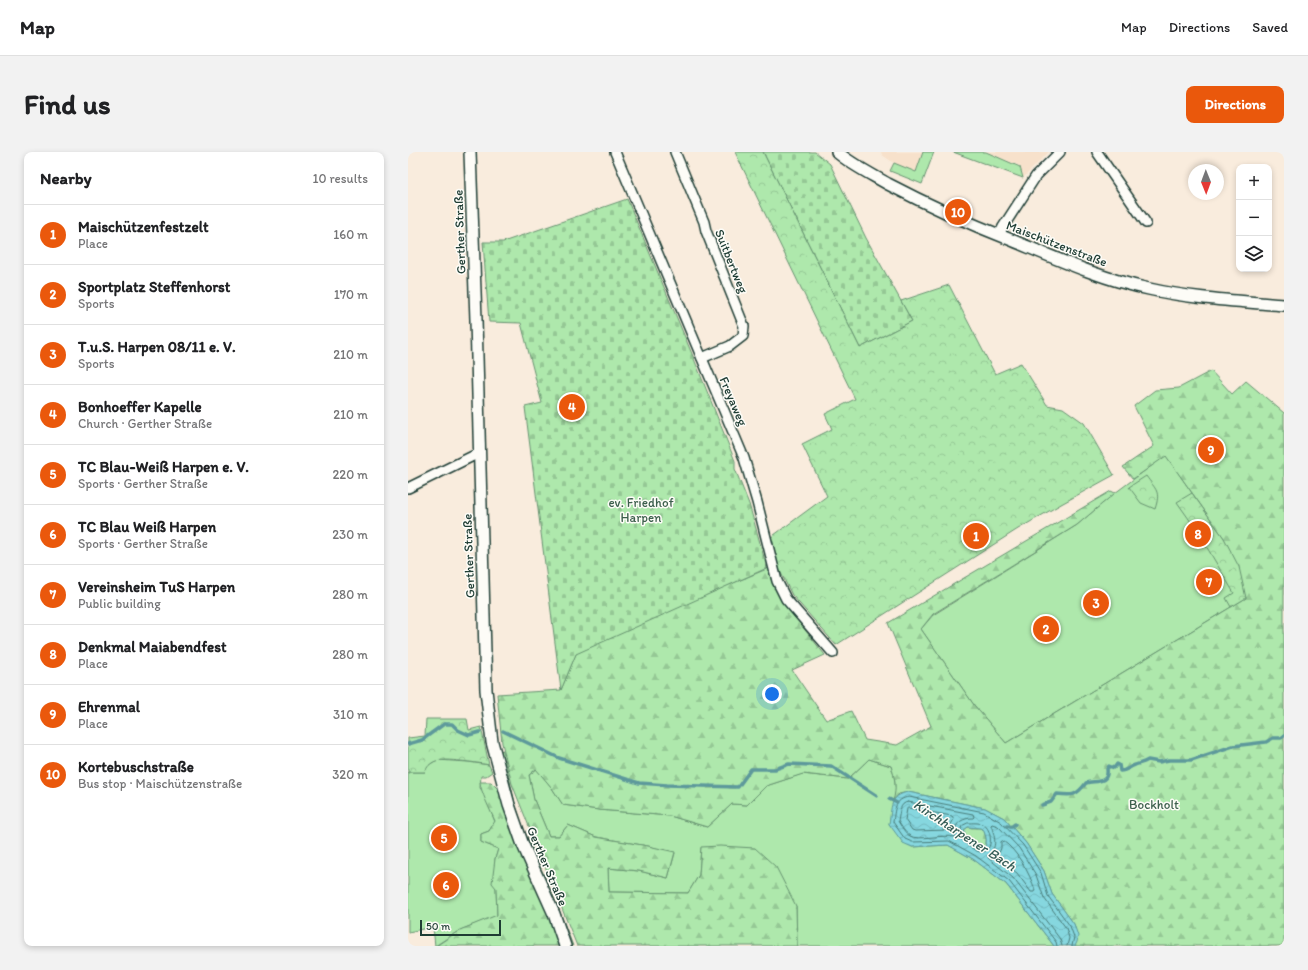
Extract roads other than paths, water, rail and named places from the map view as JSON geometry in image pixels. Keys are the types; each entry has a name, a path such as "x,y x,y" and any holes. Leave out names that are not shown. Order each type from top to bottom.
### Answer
{"street":[{"name":"Gerther Straße","path":"470,152 486,690 492,742 516,826 554,914 565,946"},
{"name":"Freyaweg","path":"615,152 744,458 777,581 786,600 833,652"},
{"name":"Suitbertweg","path":"675,152 744,326 743,336 730,346 702,358"},
{"name":"Maischützenstraße","path":"837,152 844,158 878,178 940,211 1094,273 1130,285 1177,294 1284,305"},
{"path":"999,235 1036,176 1060,152"},
{"path":"1097,152 1146,223"},
{"path":"408,488 479,453"}],"water":[{"path":"908,792 985,808 1004,818 1026,843 1044,871 1052,894 1074,924 1078,936 1075,946 1054,946 1006,884 973,859 948,845 912,847 903,843 889,824 892,803 897,796","holes":["968,827 983,829 986,840 986,845 982,849 966,839 964,830"]}],"waterway":[{"name":"Kirchharpener Bach","path":"408,744 422,740 444,724 452,724 458,730 469,735 480,732"},
{"name":"Kirchharpener Bach","path":"503,731 559,758 639,783 738,787 751,769 775,769 789,764 831,766 877,796"},
{"path":"1042,805 1051,802 1057,794 1071,795 1077,793 1086,783 1103,780 1106,778 1107,769 1109,766 1114,768 1117,764 1119,765 1120,771 1148,760 1159,762 1169,760 1191,760 1233,746 1266,742 1273,738 1281,738 1284,736"},
{"name":"Kirchharpener Bach","path":"889,799 897,803"},
{"path":"1007,826 1011,827 1015,824"}],"place":[{"name":"Kortebuschstraße","path":"958,212"},
{"name":"Bonhoeffer Kapelle","path":"572,407"},
{"name":"Ehrenmal","path":"1211,450"},
{"name":"Denkmal Maiabendfest","path":"1198,534"},
{"name":"Maischützenfestzelt","path":"976,536"},
{"name":"Vereinsheim TuS Harpen","path":"1209,582"},
{"name":"T.u.S. Harpen 08/11 e. V.","path":"1096,603"},
{"name":"Sportplatz Steffenhorst","path":"1046,629"},
{"name":"TC Blau-Weiß Harpen e. V.","path":"444,838"},
{"name":"TC Blau Weiß Harpen","path":"446,885"}],"park label":[{"name":"ev. Friedhof Harpen","path":"641,510"},
{"name":"Bockholt","path":"1154,804"}]}
